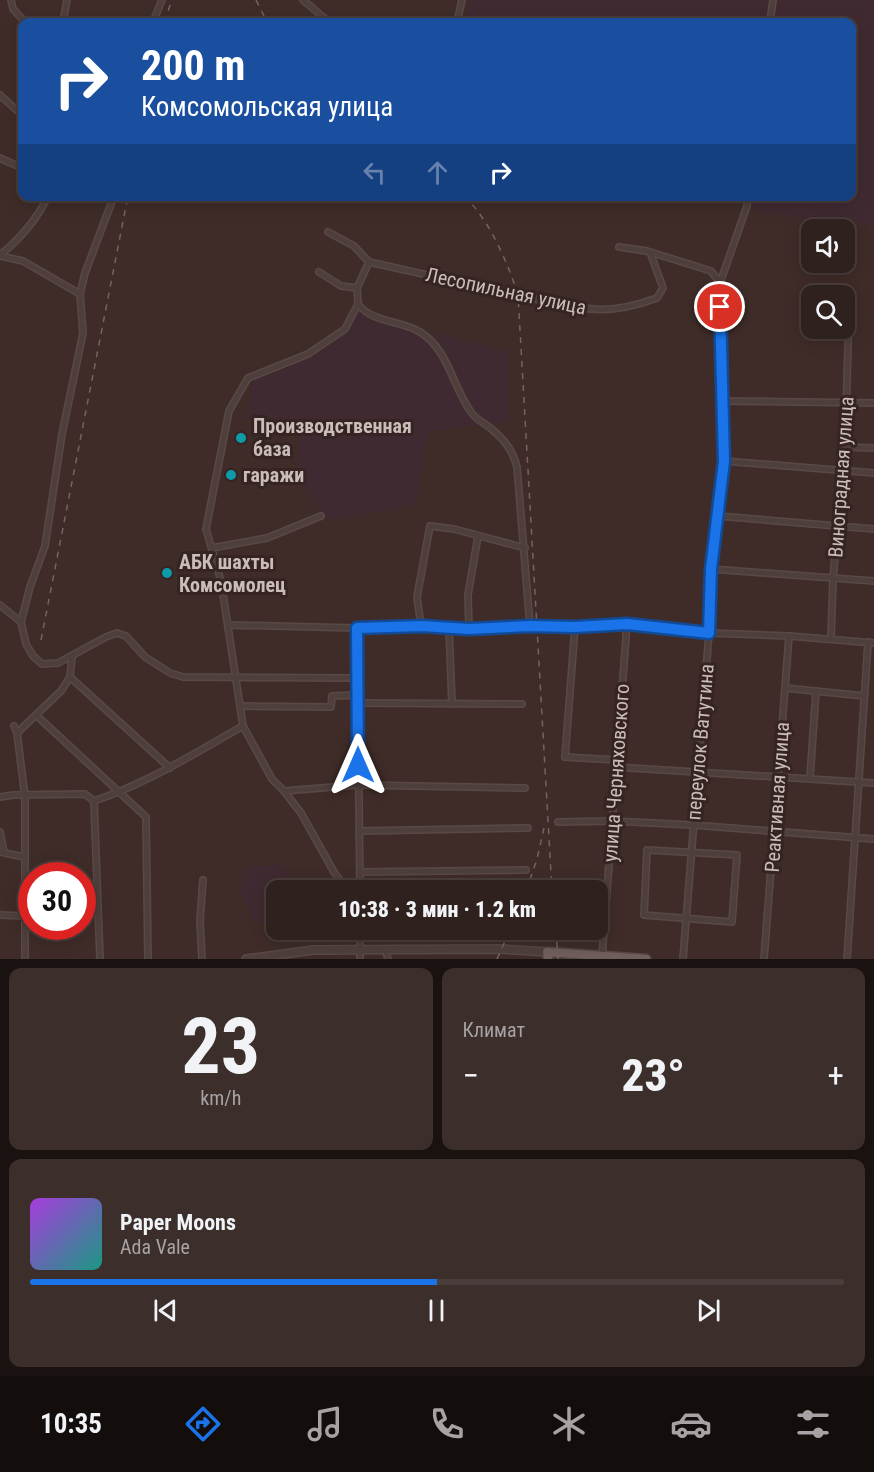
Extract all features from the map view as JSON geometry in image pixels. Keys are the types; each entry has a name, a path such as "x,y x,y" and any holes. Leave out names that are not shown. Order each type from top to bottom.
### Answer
{"main road":[{"path":"548,956 646,959"}],"street":[{"path":"11,0 13,9 21,18"},
{"path":"64,18 67,0"},
{"path":"155,18 162,0"},
{"path":"303,0 324,18"},
{"path":"458,18 462,0"},
{"path":"771,18 773,0"},
{"path":"0,94 18,111"},
{"path":"0,158 18,166"},
{"path":"0,255 19,237 46,201"},
{"path":"112,201 85,273 80,294 83,333 62,434 45,546 30,587 21,622 26,644 33,656 42,664 58,663 105,637 117,633 126,636 145,657 170,673 183,677 357,678"},
{"path":"745,201 747,206"},
{"name":"переулок Ватутина","path":"683,959 709,633 711,569 724,461 720,283 748,201"},
{"path":"328,232 354,246 369,262 357,288 358,304 345,329 308,354 248,378 229,411 206,529 220,581 243,726 272,779 301,813 340,880"},
{"path":"619,247 650,252 711,271 720,283"},
{"name":"Лесопильная улица","path":"369,262 591,309 644,303 657,298 663,288 650,252"},
{"path":"0,255 23,261 80,294"},
{"path":"319,272 341,286 357,288"},
{"path":"358,304 369,314 418,331 435,344 472,414 507,443 515,456 525,548 530,626"},
{"name":"Виноградная улица","path":"831,639 833,578 845,447 848,339"},
{"path":"722,401 874,403"},
{"path":"845,447 874,448"},
{"path":"724,461 874,473"},
{"path":"212,548 267,538 321,516"},
{"path":"718,516 874,530"},
{"path":"422,626 417,597 430,526 454,529 525,548"},
{"path":"469,629 468,595 478,536"},
{"path":"711,569 874,580"},
{"path":"0,605 21,622"},
{"path":"228,625 357,628 422,626 469,629 627,624 709,633 871,642 864,696 847,959"},
{"name":"улица Черняховского","path":"602,957 627,624"},
{"path":"575,627 565,757 616,760"},
{"path":"357,628 360,880"},
{"path":"449,628 452,704"},
{"name":"Реактивная улица","path":"764,959 789,636"},
{"path":"17,733 61,691 70,678 72,657"},
{"path":"70,678 170,768"},
{"path":"786,688 864,696"},
{"path":"810,778 816,691"},
{"path":"241,706 331,707 332,696 358,695"},
{"path":"358,703 522,704"},
{"path":"36,715 146,817 148,959"},
{"path":"14,726 17,733 25,795 24,862"},
{"path":"94,801 120,792 170,768 243,726"},
{"path":"615,767 874,783"},
{"path":"284,791 358,785 525,788"},
{"path":"0,797 85,794 94,801"},
{"path":"94,801 99,959"},
{"path":"558,822 612,821 692,825 874,839"},
{"path":"359,831 528,828"},
{"path":"0,832 2,852 24,856"},
{"path":"647,850 690,853 737,855 732,922 644,915 647,850"},
{"path":"360,872 526,870"},
{"path":"202,880 200,921 202,959"},
{"path":"0,915 18,916"},
{"path":"25,940 25,959"},
{"path":"360,940 360,959"},
{"path":"246,959 360,950 501,949 548,956"},
{"path":"385,950 388,959"}],"shaded area":[{"path":"470,0 874,0 874,225 855,223 855,219 816,219 759,213 748,201 856,201 856,18 466,18"},
{"path":"363,307 420,330 508,352 509,422 428,431 416,505 329,520 296,476 300,432 246,419 253,379 316,356"},
{"path":"284,864 291,880 266,880 266,924 253,921 239,889 251,865 265,867"}],"railway":[{"path":"165,18 172,0"},
{"path":"256,0 265,18"},
{"path":"41,640 127,201"},
{"path":"468,201 482,217 497,242 518,295 551,880"},
{"path":"530,880 544,828"},
{"path":"497,959 506,940"},
{"path":"557,940 558,959"}],"place":[{"name":"Производственная база","path":"241,438"},
{"name":"гаражи","path":"231,475"},
{"name":"АБК шахты Комсомолец","path":"167,573"}],"route":[{"path":"358,765 357,628 422,626 469,629 627,624 709,633 711,569 724,461 720,307"}]}
